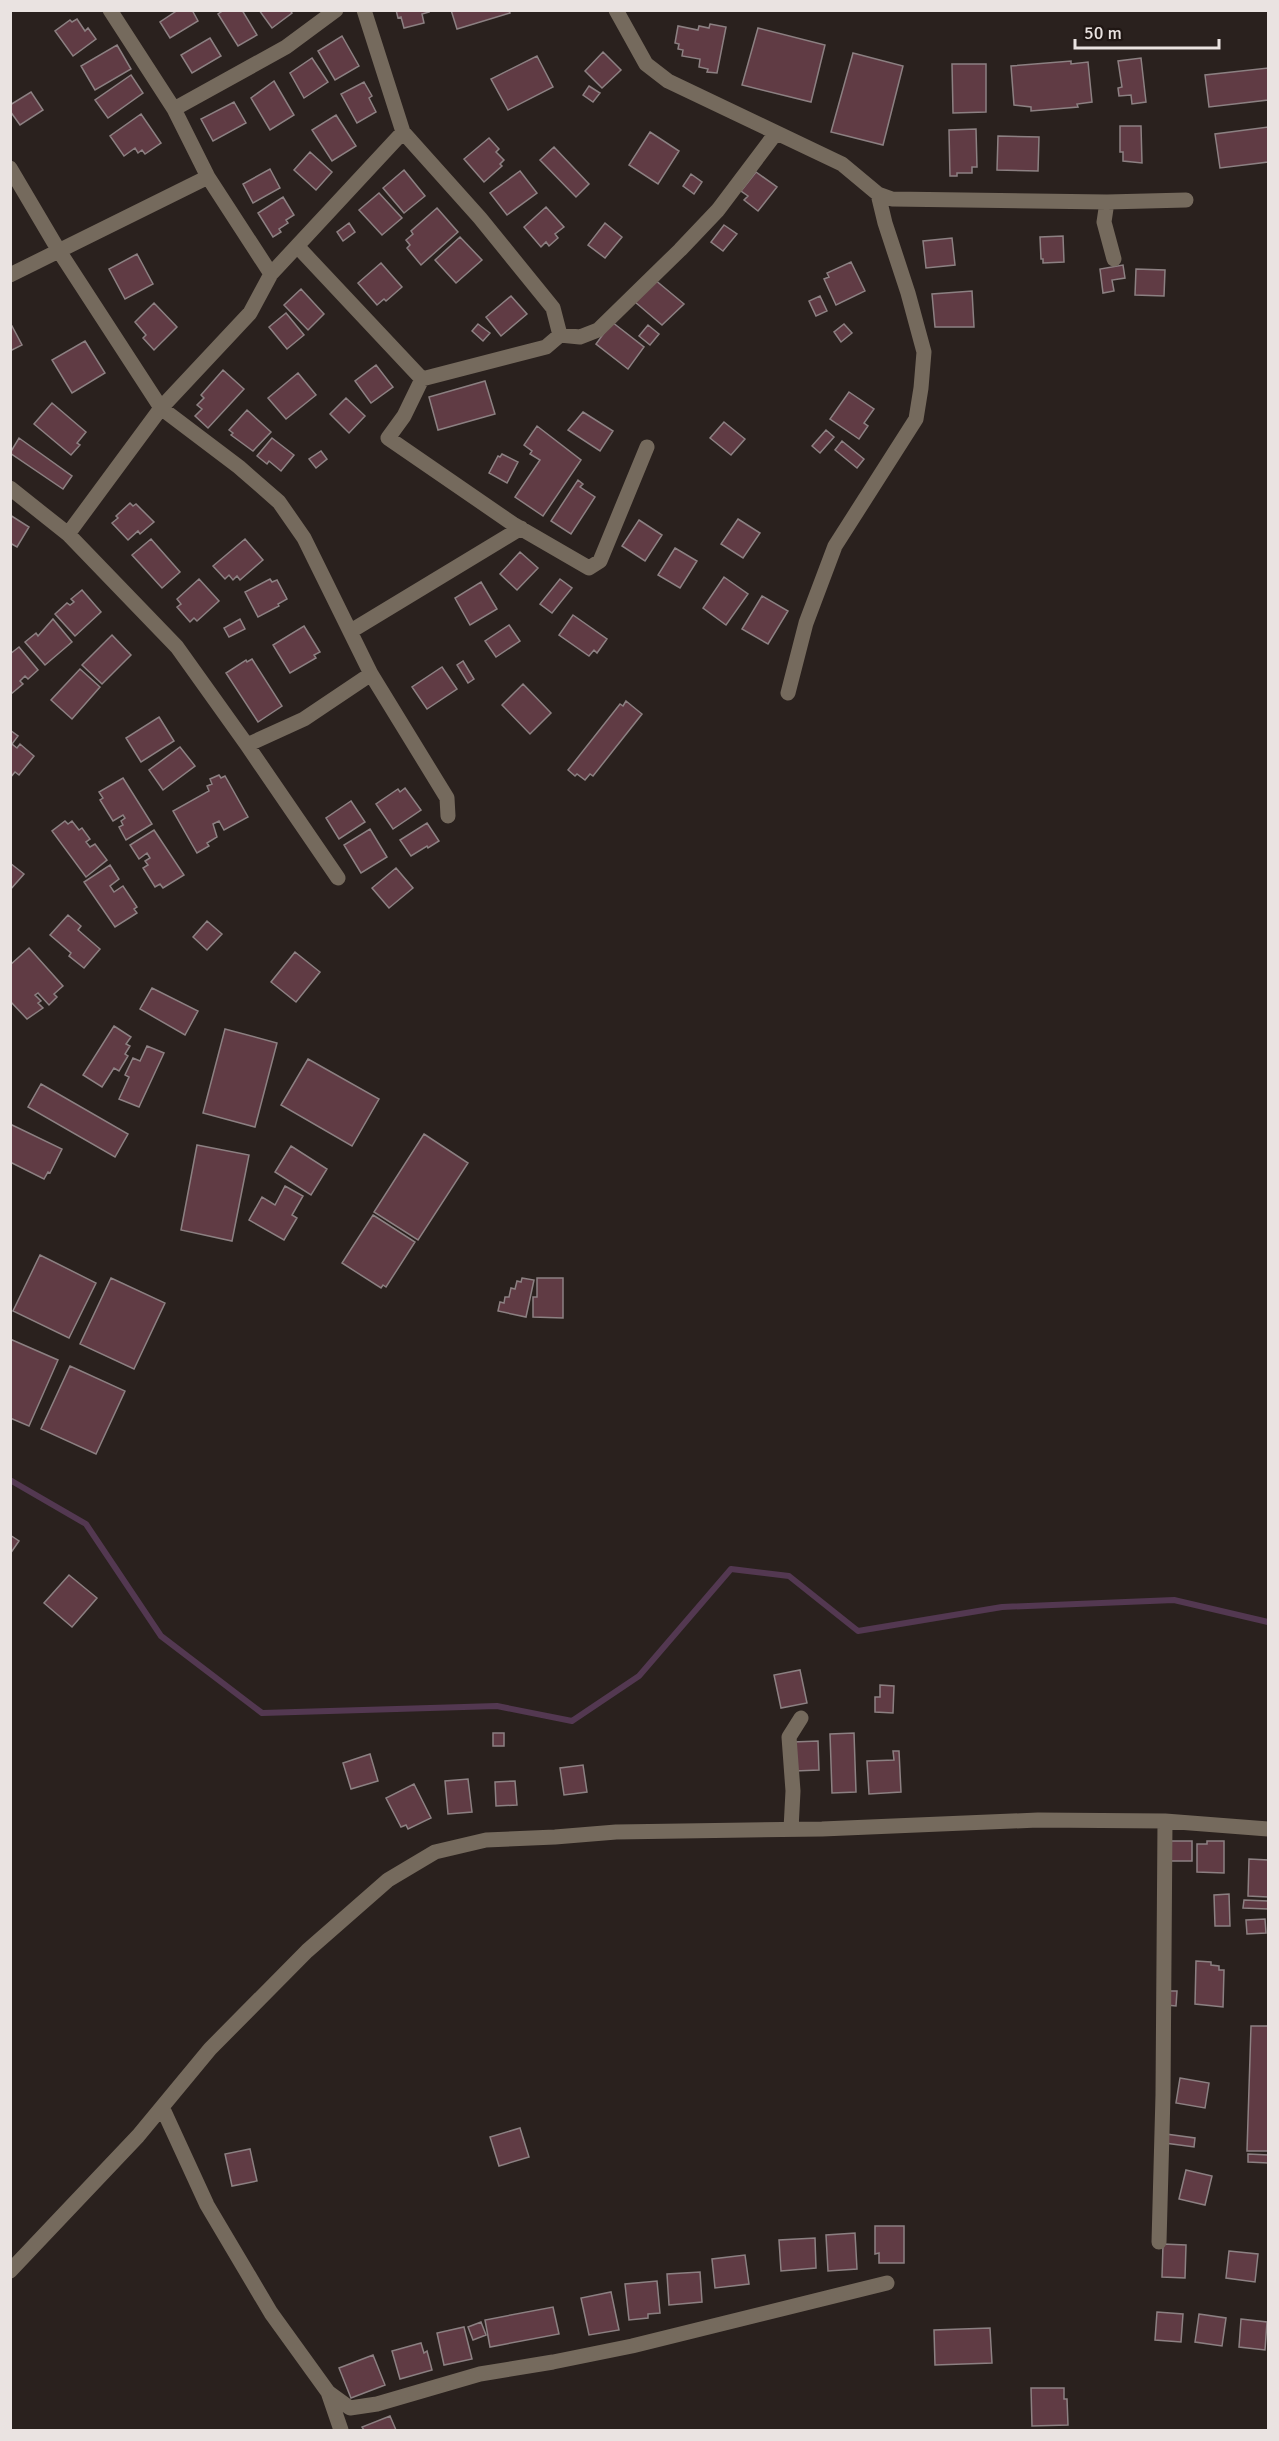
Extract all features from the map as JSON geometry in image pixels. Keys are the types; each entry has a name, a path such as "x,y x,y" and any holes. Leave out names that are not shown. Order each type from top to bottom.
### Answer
{"street":[{"path":"110,10 174,109 208,177 271,274"},
{"path":"174,109 286,48 336,10"},
{"path":"364,10 404,132 480,218 552,308 560,335"},
{"path":"616,10 646,64 668,81 842,164 878,194 892,199 1107,202 1186,200"},
{"path":"68,534 161,408 250,314 271,274 404,132"},
{"path":"422,379 546,347 560,335 580,337 598,330 718,210 776,133"},
{"path":"10,168 59,251 161,408 239,467 279,502 304,538 371,674 447,798 448,816"},
{"path":"10,275 208,177"},
{"path":"788,693 806,623 835,546 916,419 924,352 878,194"},
{"path":"1107,202 1104,222 1114,259"},
{"path":"298,247 422,379"},
{"path":"422,379 404,417 388,438 521,528 589,568 600,561 647,447"},
{"path":"10,488 68,534 177,647 338,878"},
{"path":"351,631 521,528"},
{"path":"247,745 304,719 371,674"},
{"path":"791,1829 793,1791 789,1737 801,1718"},
{"path":"10,2271 138,2136 210,2049 307,1951 388,1880 435,1852 486,1840 616,1832 791,1829 1038,1820 1165,1821 1269,1829"},
{"path":"1159,2242 1163,2095 1165,1821"},
{"path":"162,2107 207,2205 271,2313 327,2392 341,2430"},
{"path":"327,2392 350,2408 377,2404 480,2374 632,2346 887,2283"}],"building":[{"path":"178,10 192,10 198,21 170,38 160,22"},
{"path":"224,10 242,10 257,35 238,46 218,14"},
{"path":"259,10 290,10 292,13 272,28"},
{"path":"396,10 428,10 429,12 422,14 424,23 404,28"},
{"path":"451,10 509,10 510,13 457,29"},
{"path":"77,19 85,31 88,28 96,39 73,56 55,31 70,20 72,22"},
{"path":"710,24 726,27 717,73 707,72 708,69 699,67 700,59 682,56 683,50 678,49 679,44 675,43 678,26 698,30 699,26 709,28"},
{"path":"758,28 825,45 811,102 742,85"},
{"path":"342,36 359,66 335,80 318,51"},
{"path":"210,38 221,56 192,73 181,55"},
{"path":"117,45 131,69 95,90 81,66"},
{"path":"603,52 621,70 602,88 585,71"},
{"path":"853,53 903,66 883,145 831,132"},
{"path":"537,56 553,87 508,110 491,79"},
{"path":"312,58 328,82 304,98 290,73"},
{"path":"1141,58 1146,102 1132,104 1131,95 1119,96 1118,88 1122,87 1118,61"},
{"path":"1071,61 1071,64 1088,62 1092,102 1077,104 1078,107 1031,111 1031,107 1014,105 1011,66"},
{"path":"952,64 986,64 986,112 953,113"},
{"path":"1268,68 1268,100 1209,107 1205,75"},
{"path":"131,75 143,93 108,118 95,100"},
{"path":"274,81 294,115 270,130 251,98"},
{"path":"364,82 372,96 369,98 376,112 357,123 341,94"},
{"path":"589,86 600,93 593,102 583,95"},
{"path":"31,92 43,110 20,125 10,111 10,105"},
{"path":"234,102 246,123 213,141 201,119"},
{"path":"141,114 161,143 145,154 142,150 138,153 135,148 124,156 110,136"},
{"path":"336,115 356,146 332,161 312,130"},
{"path":"1120,126 1141,126 1142,163 1123,161 1123,152 1120,152"},
{"path":"1268,127 1268,162 1220,168 1215,134"},
{"path":"976,129 977,167 972,167 972,173 957,173 957,176 950,176 949,130"},
{"path":"650,132 679,151 658,184 629,165"},
{"path":"998,136 1039,137 1038,171 997,170"},
{"path":"489,138 499,149 496,152 504,160 500,164 502,166 484,182 464,159"},
{"path":"554,147 589,184 576,197 540,160"},
{"path":"310,152 332,172 316,190 294,170"},
{"path":"270,169 280,188 253,203 243,184"},
{"path":"404,170 425,196 404,213 383,188"},
{"path":"520,171 537,193 507,215 490,193"},
{"path":"756,172 777,187 758,211 744,200 748,196 741,191"},
{"path":"691,174 702,182 694,194 683,186"},
{"path":"379,193 402,218 382,235 359,210"},
{"path":"283,197 294,215 286,220 288,223 279,229 281,232 273,237 258,213"},
{"path":"546,207 564,227 555,234 558,238 549,246 546,242 541,247 524,227"},
{"path":"437,208 458,232 421,265 407,248 410,245 406,240 413,234 411,231"},
{"path":"349,223 355,232 343,241 337,232"},
{"path":"605,223 622,237 605,258 588,245"},
{"path":"724,225 737,234 723,251 711,242"},
{"path":"1063,236 1064,262 1043,263 1040,237"},
{"path":"460,237 482,260 456,283 435,260"},
{"path":"952,238 955,265 926,268 923,241"},
{"path":"137,254 153,284 125,299 109,269"},
{"path":"851,262 865,291 836,305 824,279 829,277 827,273"},
{"path":"381,263 402,287 386,301 384,299 377,305 358,283"},
{"path":"1123,265 1125,278 1112,280 1114,291 1103,293 1100,269"},
{"path":"1136,269 1165,270 1164,296 1135,295"},
{"path":"654,279 684,304 662,325 635,302"},
{"path":"301,289 324,314 308,330 284,305"},
{"path":"972,291 974,327 935,327 932,294"},
{"path":"511,296 527,314 501,336 486,317"},
{"path":"820,296 827,311 816,316 809,301"},
{"path":"154,303 177,327 154,350 143,338 146,335 135,322"},
{"path":"286,313 304,335 287,349 269,327"},
{"path":"612,322 644,347 628,369 596,344"},
{"path":"478,324 490,333 483,341 472,331"},
{"path":"844,324 852,333 841,342 834,332"},
{"path":"648,325 659,334 650,345 639,336"},
{"path":"12,326 22,345 10,351 10,327"},
{"path":"85,341 105,373 72,393 52,360"},
{"path":"376,365 393,387 371,403 355,381"},
{"path":"223,370 244,389 208,428 195,416 202,409 197,405 204,398 201,395"},
{"path":"298,373 316,395 286,419 268,398"},
{"path":"485,381 495,414 438,430 429,397"},
{"path":"849,392 874,409 864,423 868,426 859,439 830,419"},
{"path":"346,398 365,416 349,433 330,414"},
{"path":"52,403 86,432 77,443 80,445 71,455 34,424"},
{"path":"247,410 271,432 253,451 231,435 233,433 229,430"},
{"path":"583,412 613,431 600,451 568,430"},
{"path":"724,422 745,439 731,455 710,438"},
{"path":"537,426 581,460 543,516 515,497 540,460 530,454 532,451 524,445"},
{"path":"826,430 834,437 820,453 812,446"},
{"path":"19,438 72,476 63,489 10,453"},
{"path":"272,438 294,455 281,471 269,461 267,464 257,456"},
{"path":"842,441 864,459 857,468 835,450"},
{"path":"321,451 327,459 316,468 309,459"},
{"path":"502,454 518,462 507,483 489,473 498,456"},
{"path":"578,480 583,484 580,487 595,497 571,534 551,521"},
{"path":"130,503 133,506 136,504 154,522 140,534 138,531 128,540 112,523"},
{"path":"10,515 29,527 17,547 10,543"},
{"path":"738,519 760,533 743,558 721,544"},
{"path":"639,520 662,535 645,561 622,546"},
{"path":"151,539 180,572 162,588 132,555"},
{"path":"245,539 263,560 240,580 237,576 233,580 229,575 225,579 213,566"},
{"path":"675,548 697,561 680,588 658,575"},
{"path":"520,552 538,568 517,590 500,574"},
{"path":"724,577 748,594 726,625 703,608"},
{"path":"199,579 219,601 197,621 194,618 190,622 177,607 181,604 177,599"},
{"path":"270,579 272,582 277,580 287,599 258,617 245,592"},
{"path":"560,579 572,588 552,613 540,604"},
{"path":"481,582 497,609 470,625 455,598"},
{"path":"82,590 101,612 75,636 55,614 67,603 70,605 74,602 71,599"},
{"path":"762,596 788,611 768,644 742,629"},
{"path":"573,615 607,639 597,653 594,650 589,656 559,635"},
{"path":"53,619 72,642 45,665 25,642 36,633 38,636"},
{"path":"240,619 245,629 229,637 224,628"},
{"path":"509,625 520,641 496,657 485,641"},
{"path":"304,626 320,652 314,655 316,658 290,673 273,645"},
{"path":"112,635 131,655 102,684 82,665"},
{"path":"19,647 38,670 28,679 25,676 20,681 23,684 11,694 10,654"},
{"path":"252,659 282,706 258,722 226,673 246,660 247,662"},
{"path":"463,661 474,679 468,683 457,665"},
{"path":"442,667 457,689 427,709 412,687"},
{"path":"80,669 100,687 72,719 51,700"},
{"path":"523,684 551,713 530,734 502,705"},
{"path":"626,701 642,714 593,776 590,774 585,780 577,774 575,776 568,770 620,704 623,706"},
{"path":"159,717 174,741 141,762 126,738"},
{"path":"10,730 18,736 12,744 17,748 20,744 34,756 19,775 15,772 10,778"},
{"path":"180,747 195,766 163,790 149,770"},
{"path":"219,775 221,778 225,776 248,817 224,830 219,821 213,824 217,837 207,843 209,846 197,853 173,811 209,791 207,786 212,784 210,779"},
{"path":"123,778 152,824 126,840 119,827 123,825 121,821 125,818 123,815 113,821 100,800 103,798 99,792"},
{"path":"405,788 421,810 393,829 376,804 398,789 400,792"},
{"path":"351,801 365,822 339,839 326,818"},
{"path":"65,821 68,824 72,821 79,830 82,828 90,839 86,842 90,847 95,844 107,860 86,877 52,831"},
{"path":"427,823 439,841 411,856 400,840"},
{"path":"370,829 387,857 361,873 344,845"},
{"path":"154,830 184,875 163,888 160,884 155,887 143,868 148,865 145,861 150,858 147,853 139,859 130,845"},
{"path":"10,863 24,874 10,890"},
{"path":"110,865 119,879 110,886 114,892 123,886 137,907 134,909 137,913 115,927 84,882"},
{"path":"396,868 413,888 389,908 372,888"},
{"path":"68,915 81,926 78,930 100,949 84,968 69,956 71,953 50,935"},
{"path":"207,921 222,934 207,950 193,937"},
{"path":"29,948 63,986 54,994 57,997 49,1005 38,993 35,995 41,1001 38,1003 43,1008 27,1019 10,1001 10,965"},
{"path":"295,952 320,972 296,1002 271,982"},
{"path":"152,988 198,1011 185,1035 140,1009"},
{"path":"114,1026 131,1037 126,1044 130,1046 125,1054 128,1056 119,1071 114,1068 102,1087 83,1075"},
{"path":"225,1029 277,1043 255,1127 203,1113"},
{"path":"147,1046 164,1053 139,1107 119,1099 129,1077 125,1075 133,1058 140,1061"},
{"path":"308,1059 379,1099 352,1146 281,1105"},
{"path":"41,1084 128,1134 115,1157 28,1107"},
{"path":"10,1124 62,1149 50,1173 48,1172 44,1179 10,1162"},
{"path":"424,1134 468,1163 418,1240 374,1212"},
{"path":"197,1145 249,1155 232,1241 181,1230"},
{"path":"291,1146 327,1169 311,1195 275,1172"},
{"path":"285,1186 303,1196 292,1215 297,1218 284,1240 249,1220 262,1197 275,1205"},
{"path":"373,1215 415,1242 386,1287 383,1285 381,1288 342,1263"},
{"path":"40,1255 96,1283 69,1338 13,1311"},
{"path":"111,1278 165,1303 134,1369 80,1344"},
{"path":"522,1278 534,1280 526,1317 498,1311 500,1302 504,1303 505,1297 509,1297 511,1288 515,1289 517,1281 521,1282"},
{"path":"537,1278 563,1278 563,1318 533,1317 533,1297 537,1297"},
{"path":"10,1339 58,1360 29,1426 10,1418"},
{"path":"70,1366 125,1391 96,1454 41,1429"},
{"path":"10,1535 19,1541 10,1554"},
{"path":"69,1575 97,1598 72,1627 44,1603"},
{"path":"800,1670 807,1703 781,1708 774,1675"},
{"path":"880,1685 894,1686 893,1713 875,1712 875,1697 880,1697"},
{"path":"493,1733 504,1733 504,1746 493,1746"},
{"path":"854,1733 856,1792 832,1793 830,1734"},
{"path":"818,1741 819,1770 795,1771 793,1742"},
{"path":"893,1751 899,1751 901,1792 869,1794 867,1761 894,1760"},
{"path":"370,1754 378,1781 351,1789 343,1763"},
{"path":"583,1765 587,1792 564,1795 560,1768"},
{"path":"468,1779 472,1812 448,1814 445,1781"},
{"path":"515,1781 517,1805 496,1806 495,1782"},
{"path":"414,1784 431,1818 408,1829 406,1825 401,1827 386,1798"},
{"path":"1168,1841 1192,1841 1192,1861 1168,1861"},
{"path":"1207,1841 1224,1841 1224,1873 1197,1872 1197,1844 1207,1844"},
{"path":"1249,1859 1268,1860 1268,1897 1248,1896"},
{"path":"1229,1894 1230,1926 1215,1926 1214,1895"},
{"path":"1244,1900 1268,1901 1268,1909 1243,1908"},
{"path":"1265,1919 1266,1933 1247,1934 1246,1920"},
{"path":"1196,1961 1211,1962 1211,1965 1219,1966 1219,1970 1224,1970 1223,2007 1195,2004"},
{"path":"1167,1991 1177,1991 1176,2006 1166,2005"},
{"path":"1251,2026 1268,2026 1268,2151 1247,2151"},
{"path":"1180,2078 1209,2083 1205,2108 1176,2103"},
{"path":"520,2128 529,2157 499,2166 490,2137"},
{"path":"1166,2134 1195,2138 1194,2147 1165,2143"},
{"path":"250,2149 257,2181 232,2186 225,2154"},
{"path":"1248,2154 1268,2155 1268,2163 1248,2162"},
{"path":"1186,2170 1212,2176 1205,2205 1179,2199"},
{"path":"875,2226 904,2226 904,2263 879,2263 879,2253 875,2254"},
{"path":"855,2233 857,2269 828,2271 826,2235"},
{"path":"815,2238 816,2268 781,2271 779,2240"},
{"path":"1163,2244 1186,2245 1185,2278 1162,2277"},
{"path":"1229,2251 1258,2254 1255,2282 1226,2278"},
{"path":"745,2255 749,2284 715,2288 712,2259"},
{"path":"700,2272 702,2302 669,2305 667,2274"},
{"path":"657,2281 660,2313 648,2314 648,2318 629,2320 625,2284"},
{"path":"611,2292 619,2330 589,2335 581,2298"},
{"path":"553,2307 559,2334 490,2347 485,2320"},
{"path":"1157,2312 1183,2314 1181,2342 1155,2340"},
{"path":"1199,2314 1226,2318 1222,2346 1195,2342"},
{"path":"1241,2319 1267,2322 1265,2350 1239,2347"},
{"path":"481,2322 486,2335 473,2340 468,2327"},
{"path":"464,2327 472,2359 444,2365 437,2333"},
{"path":"990,2328 992,2363 935,2365 934,2330"},
{"path":"421,2343 424,2353 427,2351 432,2370 400,2379 392,2351"},
{"path":"373,2355 385,2385 351,2398 339,2368"},
{"path":"1031,2388 1064,2388 1064,2399 1067,2399 1068,2425 1032,2426"},
{"path":"390,2416 396,2430 364,2430 362,2427"}],"waterway":[{"path":"10,1480 86,1524 161,1636 262,1713 497,1706 572,1721 639,1676 731,1569 789,1576 858,1631 1002,1607 1174,1600 1268,1622"}]}
